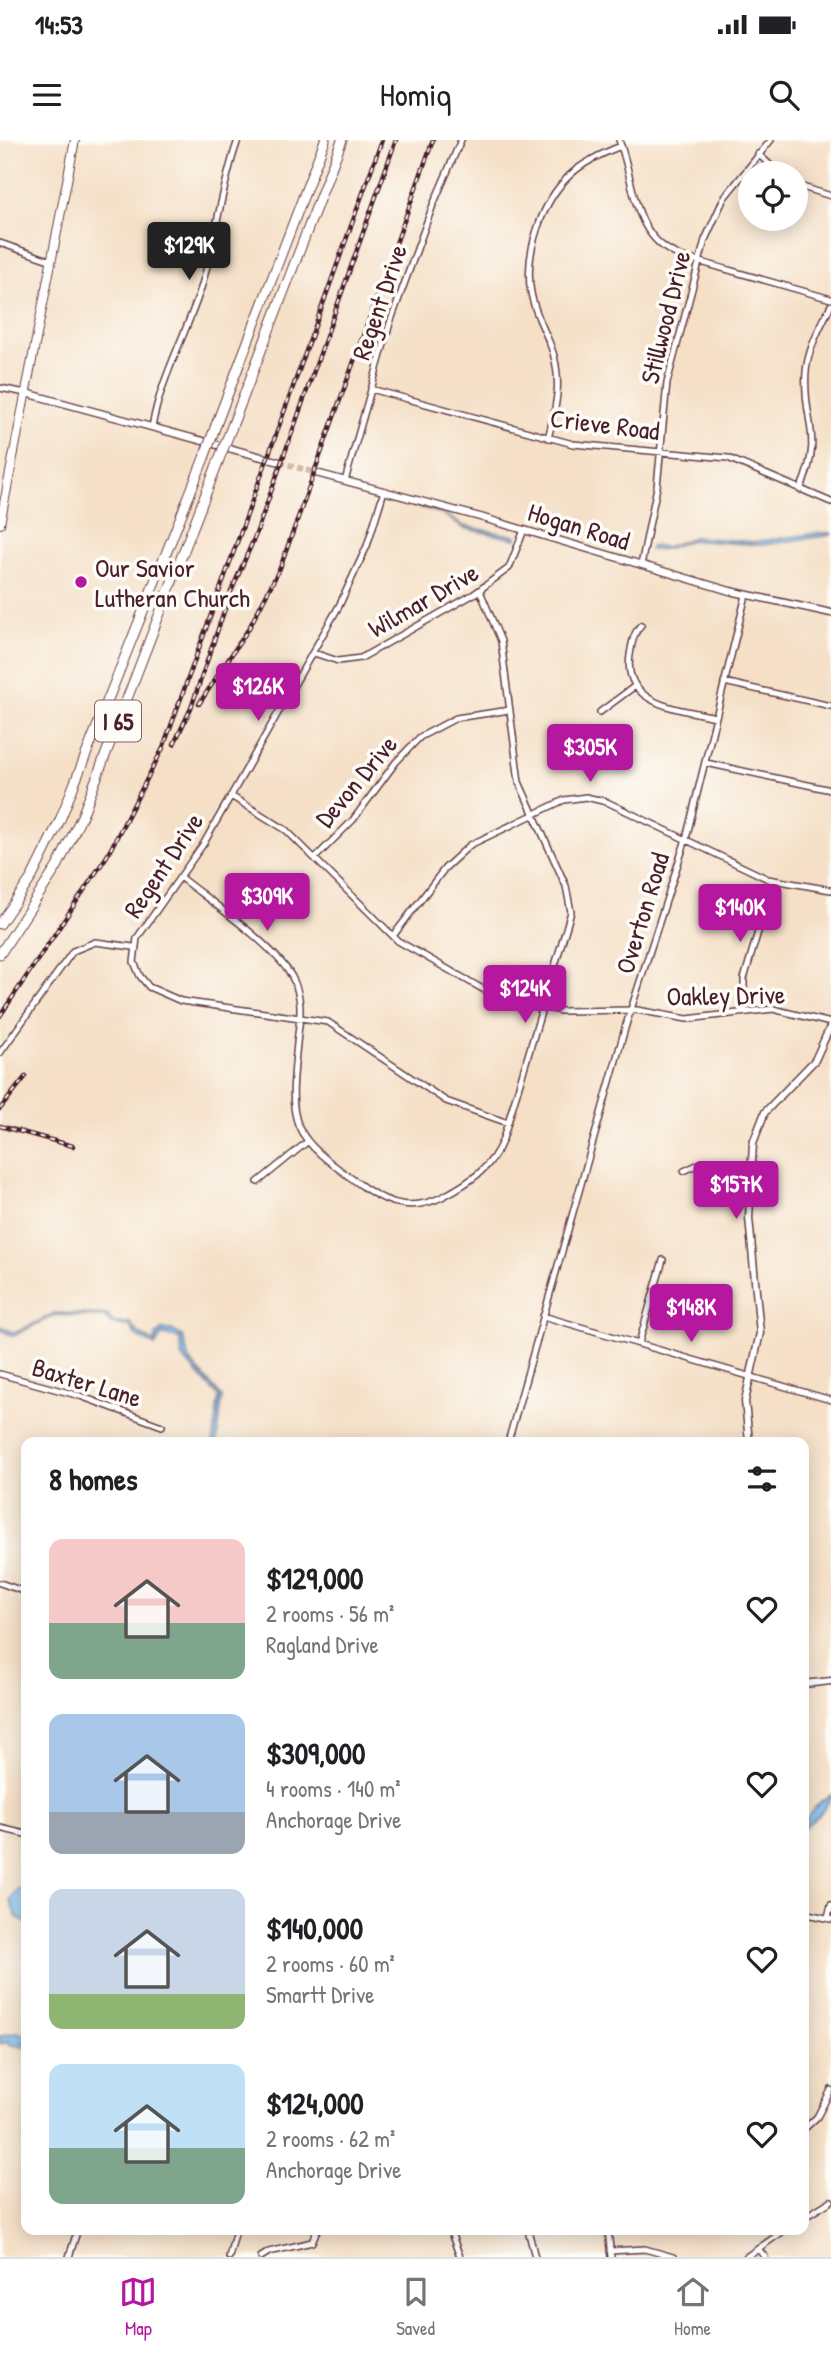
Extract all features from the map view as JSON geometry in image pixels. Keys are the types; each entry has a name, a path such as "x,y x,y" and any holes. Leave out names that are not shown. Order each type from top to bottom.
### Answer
{"highway":[{"name":"I 65","path":"0,924 32,877 60,820 204,458 326,140"},
{"name":"I 65","path":"0,954 53,874 79,823 342,140"}],"main road":[{"path":"0,524 75,140"}],"street":[{"path":"152,427 162,388 202,284 222,190 238,140"},
{"name":"Regent Drive","path":"345,481 397,303 440,186 461,140"},
{"name":"Stillwood Drive","path":"641,565 654,507 668,376 699,262 722,202 771,140"},
{"path":"548,438 557,402 558,377 555,358 532,298 531,256 545,212 562,184 584,163 620,143 637,210 645,229 667,250 699,262 831,299"},
{"path":"758,154 766,161"},
{"path":"808,189 831,196"},
{"path":"0,243 52,261"},
{"path":"800,490 813,449 806,367 812,346 831,305"},
{"path":"0,388 280,461"},
{"name":"Crieve Road","path":"371,389 588,447 732,459 831,502"},
{"name":"Hogan Road","path":"316,473 746,595 831,613"},
{"name":"Regent Drive","path":"384,491 361,561 314,653 181,878 143,928 134,947 134,962 140,976 165,995 213,1008 321,1020 337,1027 447,1102 508,1123"},
{"name":"Wilmar Drive","path":"314,653 338,661 361,658 480,591 509,568 524,530"},
{"path":"181,878 284,966 298,991 300,1016 293,1104 297,1124 307,1142 322,1158 380,1198 399,1205 417,1205 440,1198 484,1169 497,1153 508,1123 569,926 571,907 566,886 532,815 517,775 500,636 480,591"},
{"name":"Overton Road","path":"509,1437 631,1011 686,839 746,595"},
{"path":"641,625 634,635 629,661 635,686 657,703 716,717"},
{"path":"724,682 831,706"},
{"path":"600,712 635,686"},
{"name":"Devon Drive","path":"315,858 353,820 417,739 451,720 510,710"},
{"path":"706,763 831,790"},
{"name":"Oakley Drive","path":"231,796 274,821 393,936 484,991 543,1009 631,1011 687,1019 744,1010 781,1010 831,1024"},
{"path":"393,936 461,851 568,799 594,798 773,881 831,890"},
{"path":"744,1010 744,979 773,881"},
{"path":"0,1053 59,966 73,951 94,942 134,947"},
{"path":"748,1437 745,1409 760,1328 750,1228 750,1167 754,1138 762,1118 815,1060 831,1024"},
{"path":"258,1182 307,1142"},
{"path":"684,1171 699,1164 750,1167"},
{"path":"639,1343 663,1260"},
{"path":"543,1316 831,1400"},
{"name":"Baxter Lane","path":"0,1374 80,1396 162,1426"},
{"path":"0,1583 21,1590"},
{"path":"809,1683 831,1681"},
{"path":"0,1828 21,1833"},
{"path":"809,1914 830,1919 831,1905"},
{"path":"809,2124 817,2117 831,2090"},
{"path":"809,2214 831,2201"},
{"path":"69,2257 76,2235"},
{"path":"230,2257 235,2235"},
{"path":"261,2257 269,2252 313,2241 315,2235"},
{"path":"452,2235 460,2257"},
{"path":"529,2235 535,2257"},
{"path":"609,2235 611,2254 645,2249 673,2257"},
{"path":"746,2257 778,2235"},
{"path":"758,2249 765,2257"}],"water":[{"path":"388,498 439,511 463,526 516,536 516,539 463,528 443,514"},
{"path":"820,533 831,535 762,545 690,540 666,549 650,550 651,546 666,547 694,537 754,542"},
{"path":"55,1313 107,1315 114,1323 130,1323 137,1332 155,1343 161,1330 171,1330 183,1337 189,1360 222,1397 218,1437 214,1437 219,1397 183,1358 180,1339 162,1334 155,1346 136,1336 130,1326 111,1324 105,1317 54,1315 13,1336 0,1329 0,1326 15,1333"},
{"path":"831,1795 827,1804 809,1823 809,1815"},
{"path":"21,1888 21,1920 16,1916 10,1900"},
{"path":"21,2034 21,2047 9,2044 9,2041 0,2044 0,2036"}],"tunnel":[{"path":"280,462 316,473"}],"railway":[{"path":"0,1016 107,856 163,748 382,140"},
{"path":"174,744 191,708 230,594 256,534 396,140"},
{"path":"199,704 249,628 280,568 433,140"},
{"path":"0,1109 26,1076"},
{"path":"0,1126 73,1146"}],"place":[{"name":"Our Savior Lutheran Church","path":"81,582"}]}
